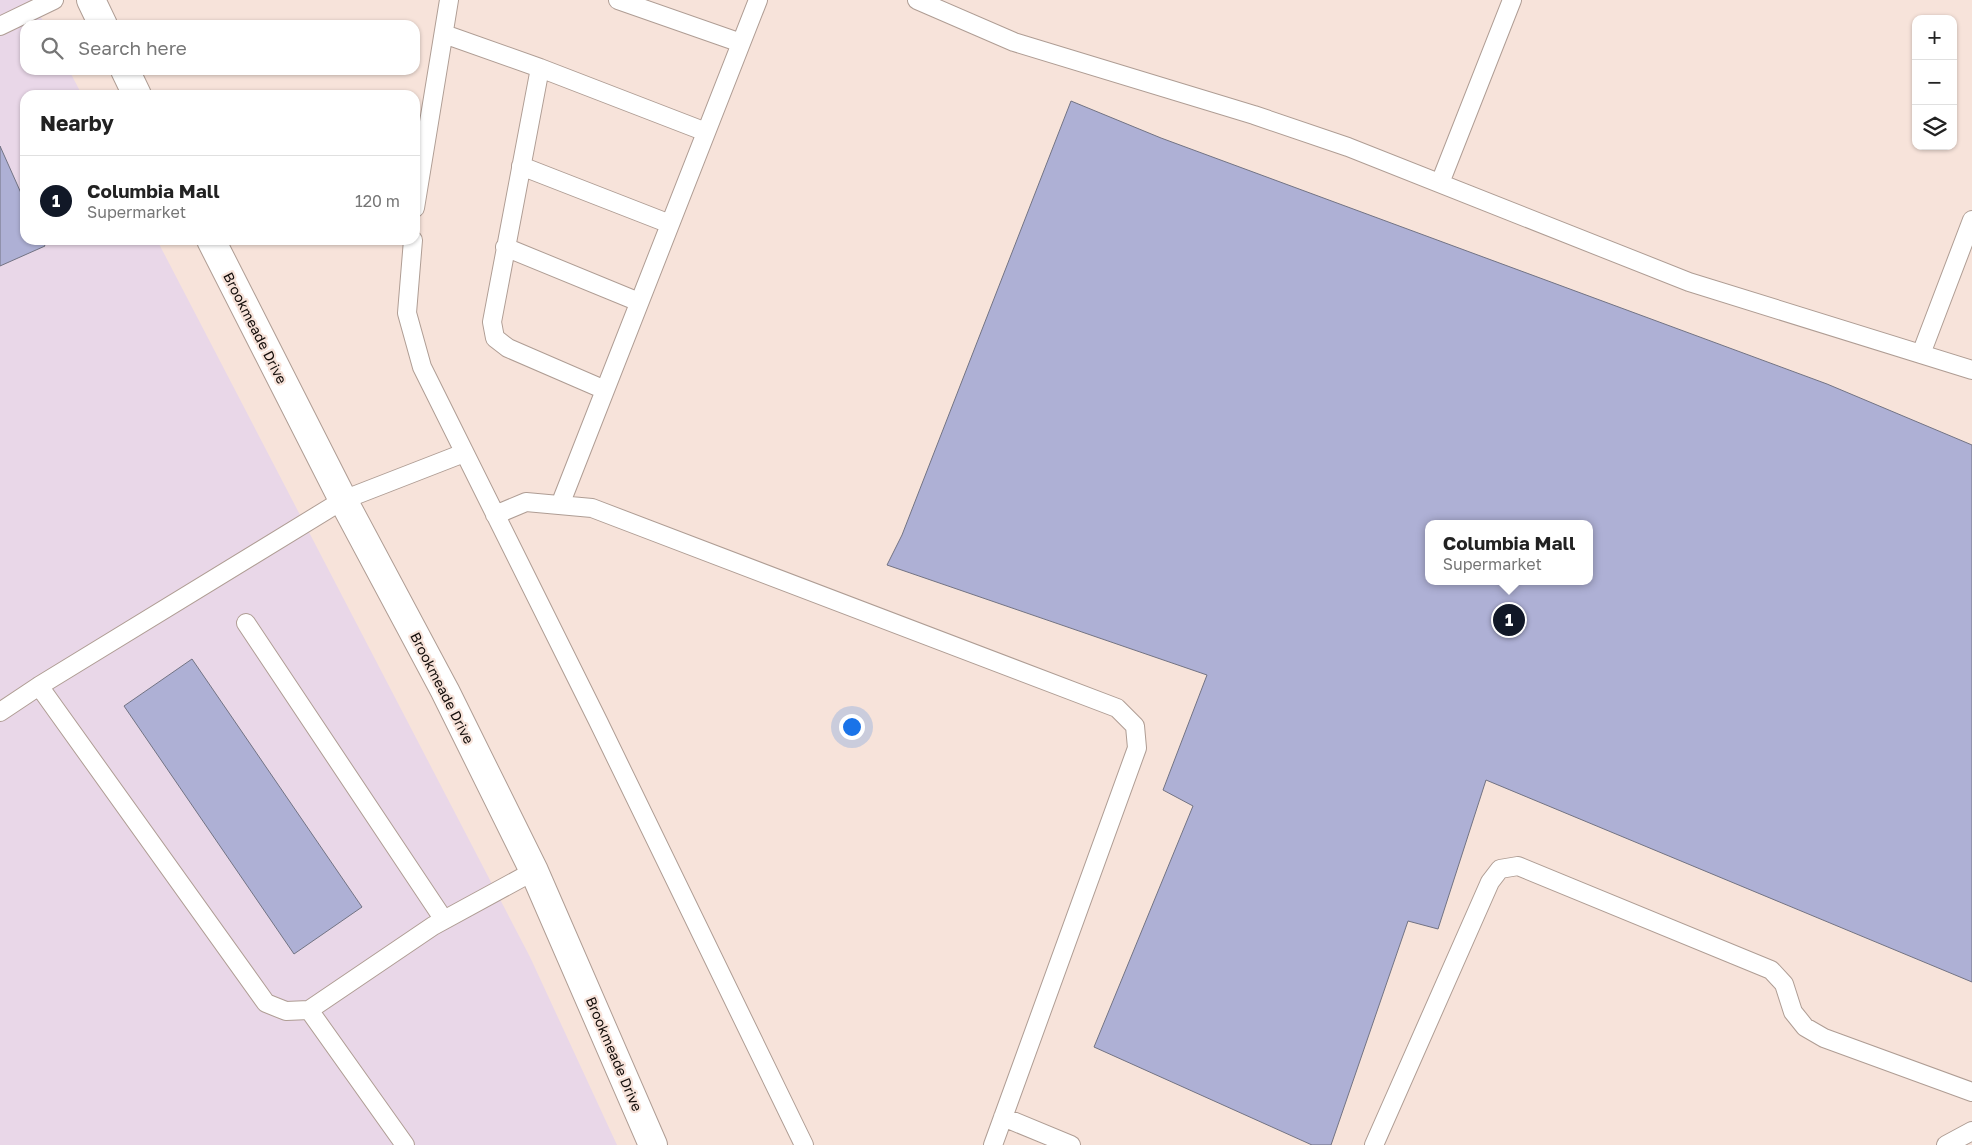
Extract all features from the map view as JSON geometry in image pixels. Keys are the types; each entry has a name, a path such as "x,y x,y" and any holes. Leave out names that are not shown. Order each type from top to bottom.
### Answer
{"street":[{"path":"91,0 101,20"},
{"path":"127,75 135,90"},
{"name":"Brookmeade Drive","path":"214,245 342,500 445,691 534,871 653,1145"}],"lane":[{"path":"0,26 54,0"},
{"path":"420,178 450,0"},
{"path":"618,0 741,44"},
{"path":"560,505 758,0"},
{"path":"917,0 1014,42 1254,115 1348,148 1689,282 1972,370"},
{"path":"1440,183 1512,0"},
{"path":"444,34 540,68 706,132"},
{"path":"540,68 492,322 495,338 508,348 605,390"},
{"path":"521,166 670,224"},
{"path":"1921,354 1972,220"},
{"path":"413,245 407,313 422,367 598,721 804,1145"},
{"path":"505,247 639,302"},
{"path":"0,712 39,686 342,500 464,453"},
{"path":"495,515 526,502 592,508 1117,708 1135,726 1136,748 993,1145"},
{"path":"246,623 444,920"},
{"path":"39,686 266,1003 286,1012 309,1010 433,926 534,871"},
{"path":"1374,1145 1490,882 1500,869 1518,866 1770,970 1784,984 1793,1012 1805,1027 1824,1038 1972,1092"},
{"path":"309,1010 406,1145"},
{"path":"1003,1117 1071,1145"},
{"path":"1946,1145 1972,1131"}],"shaded area":[{"path":"0,0 32,0 42,20 20,20 20,75 72,75 79,90 20,90 20,245 160,245 530,957 617,1145 0,1145"}],"building":[{"path":"1071,101 1161,138 1827,384 1972,445 1972,982 1486,780 1438,929 1408,921 1331,1145 1312,1145 1094,1047 1193,806 1163,790 1207,675 887,565 902,535"},
{"path":"0,146 20,191 20,245 45,246 0,266"},
{"path":"192,659 362,907 294,954 124,706"}],"place":[{"name":"Columbia Mall","path":"1509,620"}]}
